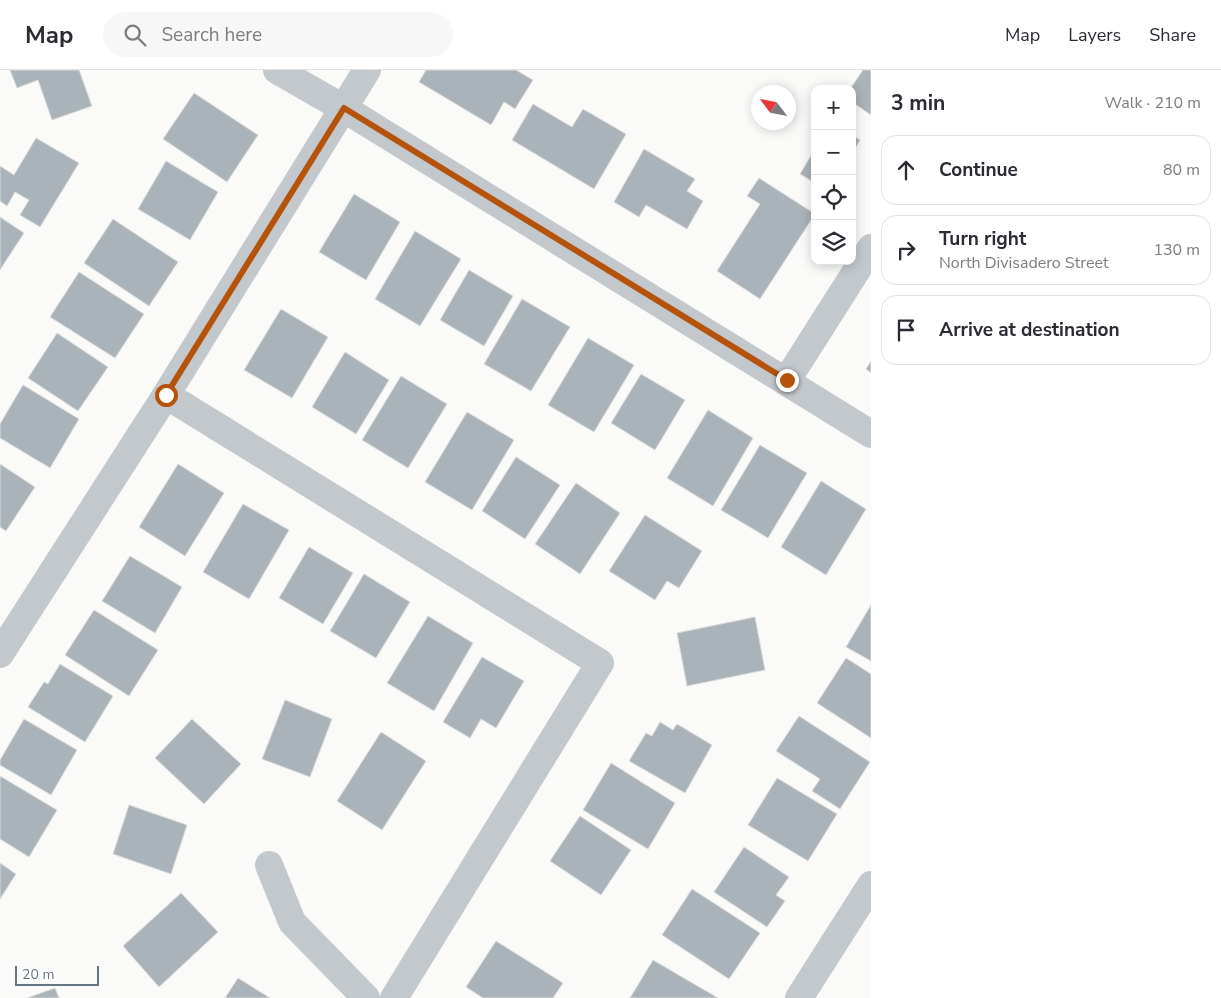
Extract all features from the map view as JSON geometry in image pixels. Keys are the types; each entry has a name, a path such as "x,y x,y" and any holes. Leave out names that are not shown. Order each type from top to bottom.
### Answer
{"street":[{"path":"277,70 344,108 787,380 871,434"},
{"path":"0,654 166,395 367,70"},
{"path":"787,380 871,248"},
{"path":"166,395 600,663 394,998"},
{"path":"269,865 292,922 366,998"},
{"path":"799,998 870,890"}],"building":[{"path":"10,70 79,70 92,106 52,120 38,80 17,88"},
{"path":"426,70 516,70 533,80 515,109 504,102 491,125 419,82"},
{"path":"863,70 871,70 871,115 856,105 856,85 853,85"},
{"path":"194,93 258,135 227,182 163,139"},
{"path":"533,104 572,127 583,109 626,134 594,189 512,140"},
{"path":"36,138 79,163 40,227 20,215 29,200 15,192 7,206 0,201 0,166 14,175"},
{"path":"856,138 860,140 856,147"},
{"path":"644,149 695,179 687,191 703,201 687,229 646,205 639,217 614,202"},
{"path":"811,156 811,181 800,174"},
{"path":"166,161 218,192 190,240 138,209"},
{"path":"759,178 811,211 811,220 760,299 717,271 760,204 747,196"},
{"path":"354,194 400,222 366,280 319,252"},
{"path":"0,217 24,233 0,270"},
{"path":"113,219 178,262 149,306 84,263"},
{"path":"415,231 461,259 420,326 375,299"},
{"path":"469,270 513,296 484,346 440,320"},
{"path":"79,272 144,314 115,358 50,317"},
{"path":"522,299 570,327 531,391 484,364"},
{"path":"281,309 328,337 292,398 244,370"},
{"path":"57,333 108,367 78,411 28,378"},
{"path":"588,338 634,365 594,432 548,405"},
{"path":"345,352 389,380 356,434 312,407"},
{"path":"871,361 871,373 866,369"},
{"path":"641,374 685,400 655,450 611,423"},
{"path":"401,376 447,404 408,468 362,440"},
{"path":"23,385 79,419 50,468 0,438 0,424"},
{"path":"708,410 753,438 713,506 667,478"},
{"path":"467,412 514,440 472,510 425,482"},
{"path":"760,445 807,473 768,538 721,510"},
{"path":"516,457 560,485 525,539 482,511"},
{"path":"0,464 35,487 6,531 0,527"},
{"path":"178,464 224,493 185,556 139,527"},
{"path":"821,481 866,509 826,575 781,547"},
{"path":"576,483 620,513 580,574 535,544"},
{"path":"243,504 289,530 249,599 203,572"},
{"path":"645,515 702,551 679,588 667,581 655,600 609,571"},
{"path":"309,547 353,573 323,624 279,598"},
{"path":"130,556 182,587 155,633 102,601"},
{"path":"364,574 410,602 376,658 330,631"},
{"path":"871,605 871,661 846,647"},
{"path":"94,610 158,650 129,696 65,655"},
{"path":"428,616 473,643 434,711 387,683"},
{"path":"755,617 765,670 687,686 677,633"},
{"path":"482,657 524,681 496,728 481,719 470,738 443,722"},
{"path":"846,658 871,674 871,738 817,703"},
{"path":"60,664 113,696 85,742 28,707 44,682 48,684"},
{"path":"285,700 332,719 310,777 262,759"},
{"path":"799,716 870,762 840,809 812,791 820,779 776,751"},
{"path":"24,719 77,750 51,795 0,765 0,760"},
{"path":"192,719 241,764 204,804 155,758"},
{"path":"660,722 673,730 677,724 712,745 685,793 629,761 646,733 652,736"},
{"path":"381,732 426,761 382,830 337,801"},
{"path":"611,763 675,803 648,849 583,810"},
{"path":"0,776 57,810 29,857 0,839"},
{"path":"777,778 837,814 808,861 748,825"},
{"path":"129,805 187,825 171,874 113,854"},
{"path":"580,816 631,850 601,895 550,861"},
{"path":"744,847 789,877 776,895 785,901 767,927 714,892"},
{"path":"0,863 16,874 0,899"},
{"path":"692,889 760,933 729,979 662,935"},
{"path":"181,893 218,932 159,987 123,946"},
{"path":"496,941 563,983 553,998 483,998 466,987"},
{"path":"653,960 718,998 630,998"},
{"path":"238,978 270,998 225,998"},
{"path":"55,988 59,998 27,998"}],"route":[{"path":"166,395 344,108 787,380"}]}
